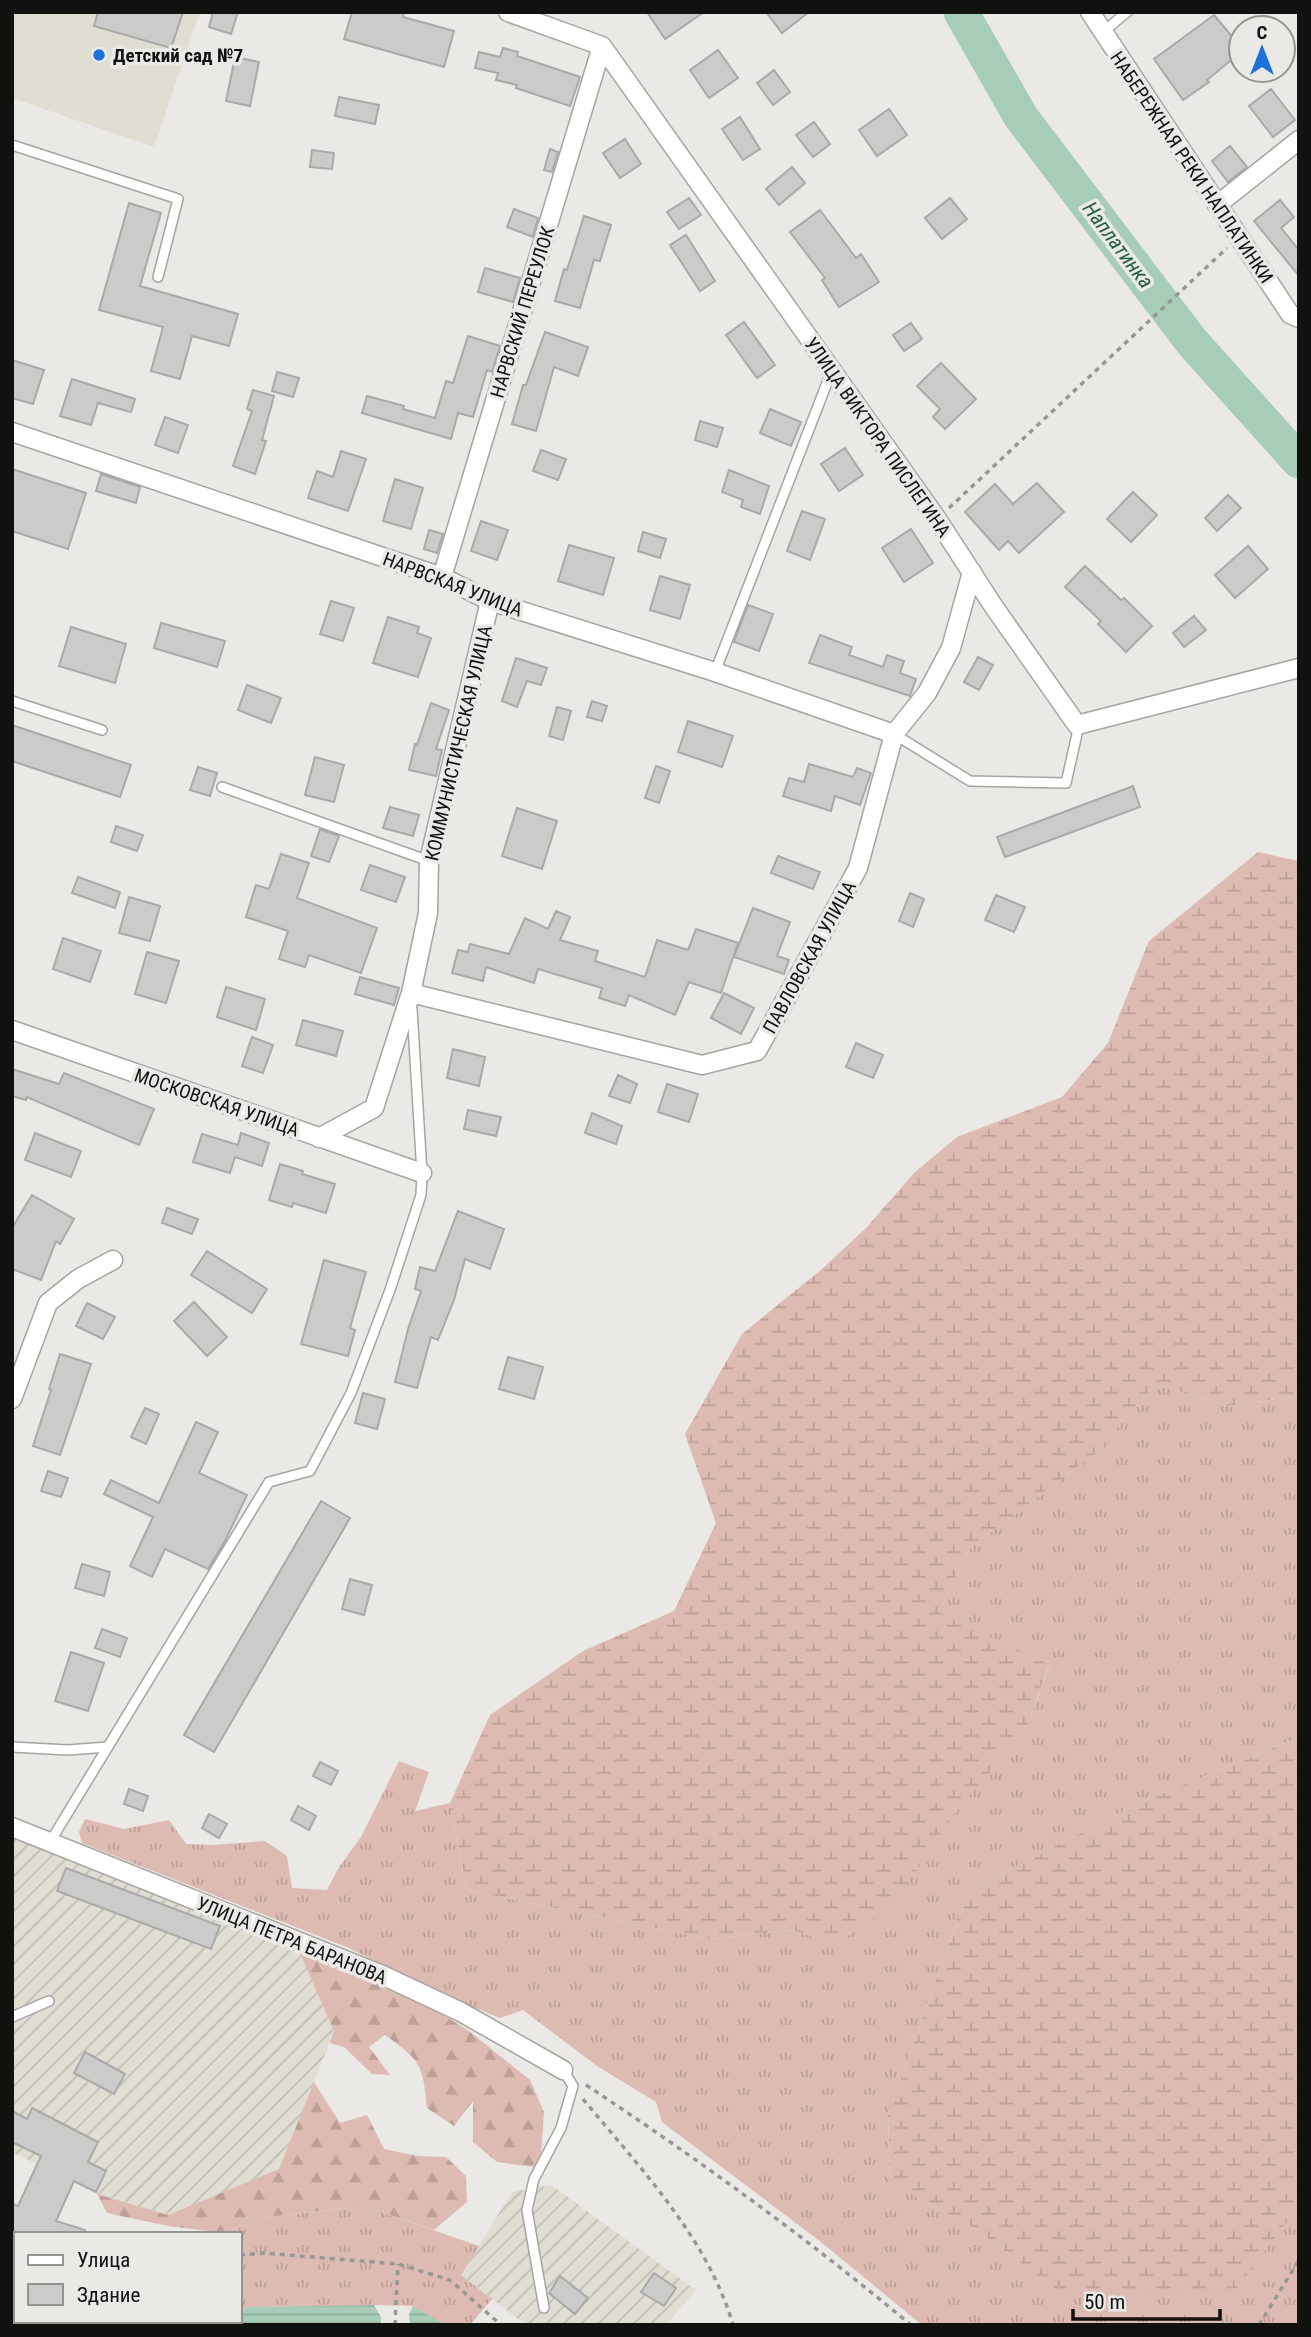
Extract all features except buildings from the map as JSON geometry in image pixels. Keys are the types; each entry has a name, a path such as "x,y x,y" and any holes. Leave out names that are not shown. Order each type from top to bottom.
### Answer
{"street":[{"path":"508,12 602,47"},
{"name":"НАБЕРЕЖНАЯ РЕКИ НАПЛАТИНКИ","path":"1090,12 1290,314 1299,318"},
{"name":"УЛИЦА ВИКТОРА ПИСЛЕГИНА","path":"602,47 937,519 1077,725"},
{"name":"НАРВСКИЙ ПЕРЕУЛОК","path":"442,577 602,47"},
{"path":"1217,205 1299,140"},
{"name":"НАРВСКАЯ УЛИЦА","path":"12,432 442,577 490,601 715,671 894,734"},
{"name":"ПАВЛОВСКАЯ УЛИЦА","path":"411,993 702,1065 757,1051 858,867 894,734 928,693 951,648 972,572"},
{"name":"КОММУНИСТИЧЕСКАЯ УЛИЦА","path":"319,1138 374,1108 411,993 428,913 429,861 490,601"},
{"path":"1077,725 1299,668"},
{"name":"МОСКОВСКАЯ УЛИЦА","path":"12,1030 422,1173"},
{"path":"12,1399 48,1303 78,1279 113,1260"},
{"name":"УЛИЦА ПЕТРА БАРАНОВА","path":"12,1827 380,1974 461,2012 563,2070"}],"lane":[{"path":"1103,32 1127,12"},
{"path":"12,145 178,198 158,277"},
{"path":"715,671 832,370"},
{"path":"12,701 102,730"},
{"path":"894,734 970,781 1066,783 1077,725"},
{"path":"222,788 429,861"},
{"path":"50,1842 269,1482 310,1471 351,1393 390,1290 421,1195 411,993"},
{"path":"12,1747 68,1750 108,1747"},
{"path":"12,2017 48,2001"},
{"path":"544,2308 527,2210 534,2179 561,2128 573,2086 563,2070"}],"path":[{"path":"937,519 1239,237"},
{"path":"563,2070 677,2145 911,2325"},
{"path":"573,2086 659,2192 692,2239 726,2298 733,2325"},
{"path":"242,2255 263,2253 398,2264 450,2280 501,2325"},
{"path":"1259,2325 1299,2260"},
{"path":"395,2325 398,2264"}],"shaded area":[{"name":"Детский сад №7","path":"12,12 200,12 154,147 12,98"},
{"path":"12,1837 298,1949 334,2031 280,2169 168,2215 97,2194 12,2152"},
{"path":"551,2185 696,2290 666,2325 526,2325 461,2275 512,2192"},
{"path":"374,2305 381,2317 381,2325 226,2325 242,2323 242,2312 248,2307"},
{"path":"413,2306 445,2325 410,2325 409,2314"}],"green space":[{"path":"1258,852 1299,861 1299,1396 1227,1406 1157,1385 1095,1454 970,1548 939,1612 1049,1665 1026,1730 957,1809 892,1907 837,1943 791,1930 710,1939 467,1890 450,1803 490,1715 583,1651 674,1611 716,1523 685,1434 742,1334 822,1269 866,1228 914,1173 957,1137 1062,1097 1108,1043 1149,941"},
{"path":"1157,1385 1227,1406 1299,1396 1299,1737 1137,1804 968,1891 888,2115 890,2182 977,2230 1061,2293 1297,2208 1299,2202 1299,2325 922,2325 821,2242 662,2122 656,2102 597,2066 523,2010 500,2018 429,1989 349,1948 82,1843 79,1832 85,1819 124,1829 169,1820 186,1844 265,1841 287,1856 292,1888 327,1890 339,1867 361,1837 399,1761 429,1772 415,1811 450,1803 467,1890 710,1939 791,1930 837,1943 1026,1730 1049,1666 939,1612 970,1548 1095,1454"},
{"path":"1299,1737 1297,2208 1233,2293 1061,2293 977,2230 890,2182 888,2115 968,1891 1137,1804"},
{"path":"298,1949 417,1998 469,2031 530,2080 544,2112 540,2168 497,2162 473,2142 473,2101 454,2126 427,2108 424,2082 418,2065 406,2051 385,2035 369,2047 390,2075 372,2074 344,2047 330,2043 334,2031"},
{"path":"314,2082 340,2123 367,2115 384,2149 418,2156 446,2157 466,2176 467,2202 434,2230 370,2208 344,2208 243,2220 234,2232 216,2232 168,2226 107,2213 97,2194 168,2215 279,2169"},
{"path":"344,2208 370,2208 479,2246 461,2275 492,2299 470,2325 445,2325 413,2306 248,2307 242,2312 242,2232 234,2232 243,2220"}],"waterway":[{"name":"Наплатинка","path":"961,12 1021,117 1192,342 1299,461"}],"place":[{"name":"Детский сад №7","path":"99,55"}]}
